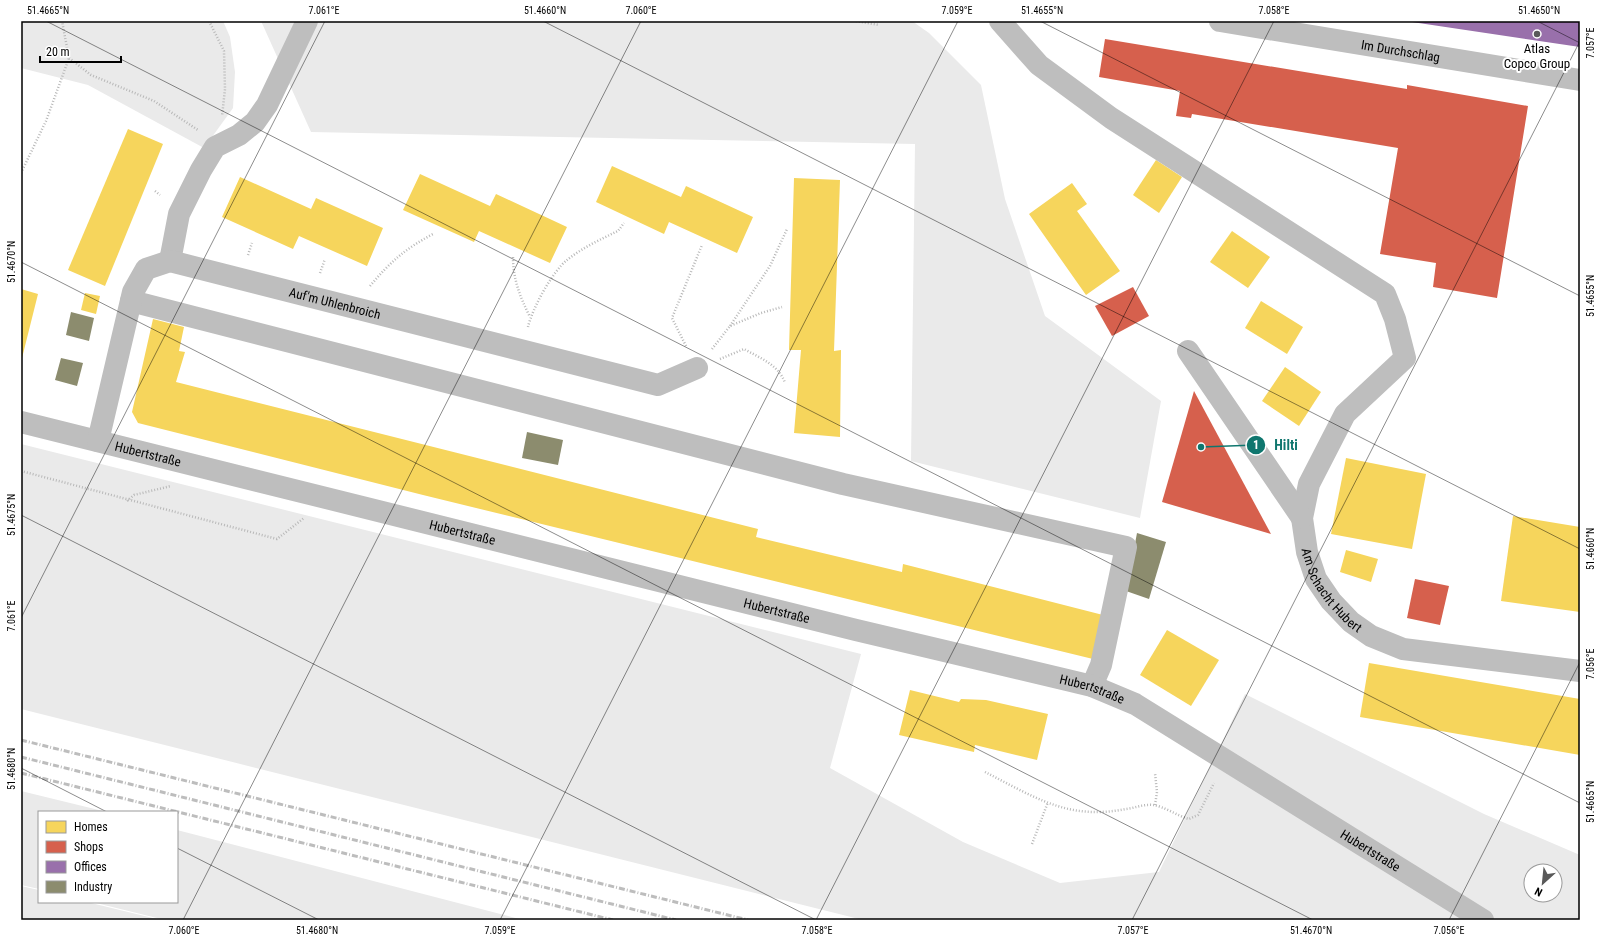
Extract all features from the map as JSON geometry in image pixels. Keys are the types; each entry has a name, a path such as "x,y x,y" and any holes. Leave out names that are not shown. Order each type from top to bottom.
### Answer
{"street":[{"path":"98,441 133,292 146,269 170,261 179,214 215,147 239,135 255,122 267,105 307,21"},
{"name":"Am Schacht Hubert","path":"1000,21 1038,65 1111,118 1385,294 1396,319 1405,358 1345,414 1309,484 1302,518 1307,552 1316,579 1331,601 1351,622 1371,636 1403,649 1580,671"},
{"name":"Im Durchschlag","path":"1220,21 1580,80"},
{"name":"Auf'm Uhlenbroich","path":"170,261 658,385 697,368"},
{"path":"131,301 829,480 1126,547 1100,665 1092,686"},
{"path":"1188,351 1302,518"},
{"name":"Hubertstraße","path":"21,422 856,630 1092,686 1135,704 1483,920"}],"path":[{"path":"21,174 46,121 69,58 62,21"},
{"path":"209,21 224,51 224,109 215,136 215,147"},
{"path":"856,21 879,25"},
{"path":"69,58 91,75 154,101 203,134 215,147"},
{"path":"522,350 530,317 546,287 566,260 618,230 624,223"},
{"path":"697,368 730,326 770,266 787,229"},
{"path":"356,308 365,292 386,267 408,248 433,234"},
{"path":"697,368 672,318 702,245"},
{"path":"513,257 513,272 519,296 530,317"},
{"path":"730,326 761,312 782,307"},
{"path":"697,368 744,349 767,362 782,374 785,384"},
{"path":"127,501 134,495 175,485 180,462"},
{"path":"21,471 127,501 277,539 303,519 309,494"},
{"path":"985,772 1028,794 1048,802 1080,811 1105,812 1142,805 1155,805 1176,816 1189,819 1198,815 1213,787 1224,760"},
{"path":"1155,773 1157,792 1155,805"},
{"path":"1032,844 1048,802"}],"shaded area":[{"path":"21,21 223,21 230,37 235,72 233,108 204,148 88,85 21,68"},
{"path":"261,21 912,21 929,33 981,85 1005,199 1045,316 1161,401 1140,518 911,461 915,144 311,132"},
{"path":"21,444 861,654 830,768 963,842 1060,883 1159,872 1245,694 1484,814 1580,855 1580,920 863,920 21,709"},
{"path":"21,791 103,811 38,811 38,889 21,885"},
{"path":"178,830 523,920 165,920 96,903 178,903"},
{"path":"21,886 38,890 38,903 91,903 161,920 21,920"}],"building: Homes":[{"path":"128,129 163,144 105,286 68,270"},
{"path":"1156,160 1182,177 1159,213 1133,195"},
{"path":"612,166 681,197 686,186 753,217 737,253 669,222 664,234 596,202"},
{"path":"420,174 490,206 496,194 567,227 550,263 479,231 474,242 403,210"},
{"path":"240,177 311,209 316,198 383,228 367,266 299,236 293,249 222,217"},
{"path":"794,178 840,180 834,351 841,350 840,437 794,433 801,350 789,350"},
{"path":"1072,183 1087,204 1077,211 1120,271 1086,295 1029,214"},
{"path":"1232,231 1270,257 1248,288 1210,262"},
{"path":"21,289 38,294 22,358 21,358"},
{"path":"85,293 100,296 96,314 81,310"},
{"path":"1261,301 1303,327 1287,354 1245,328"},
{"path":"153,319 184,327 179,351 185,352 176,382 758,529 756,537 902,572 903,564 1103,615 1093,659 423,495 138,423 132,412"},
{"path":"1285,367 1321,392 1299,426 1262,401"},
{"path":"1346,458 1426,474 1412,549 1331,534"},
{"path":"1513,516 1580,527 1580,612 1501,601"},
{"path":"1346,550 1378,559 1371,582 1340,572"},
{"path":"1167,630 1219,660 1191,706 1140,675"},
{"path":"1369,663 1580,699 1580,755 1360,717"},
{"path":"910,690 959,702 961,699 986,700 1048,714 1037,760 975,745 974,752 899,735"}],"building: Shops":[{"path":"1105,39 1407,89 1407,85 1528,106 1497,298 1433,287 1436,263 1380,254 1398,148 1192,114 1191,118 1176,116 1180,91 1099,77"},
{"path":"1133,287 1149,316 1112,336 1095,306"},
{"path":"1194,391 1271,534 1162,502"},
{"path":"1415,579 1449,586 1440,625 1407,618"}],"building: Offices":[{"name":"Atlas Copco Group","path":"1580,21 1580,47 1412,22"}],"building: Industry":[{"path":"71,312 94,318 89,341 66,335"},
{"path":"61,358 83,363 77,386 55,380"},
{"path":"527,432 563,440 558,465 522,458"},
{"path":"1137,533 1166,542 1149,599 1126,591"}],"railway":[{"path":"21,740 748,920"},
{"path":"21,757 676,920"},
{"path":"21,773 174,811"},
{"path":"178,812 613,920"}],"place":[{"name":"Atlas Copco Group","path":"1537,34"},
{"name":"Hilti","path":"1201,447"}]}
